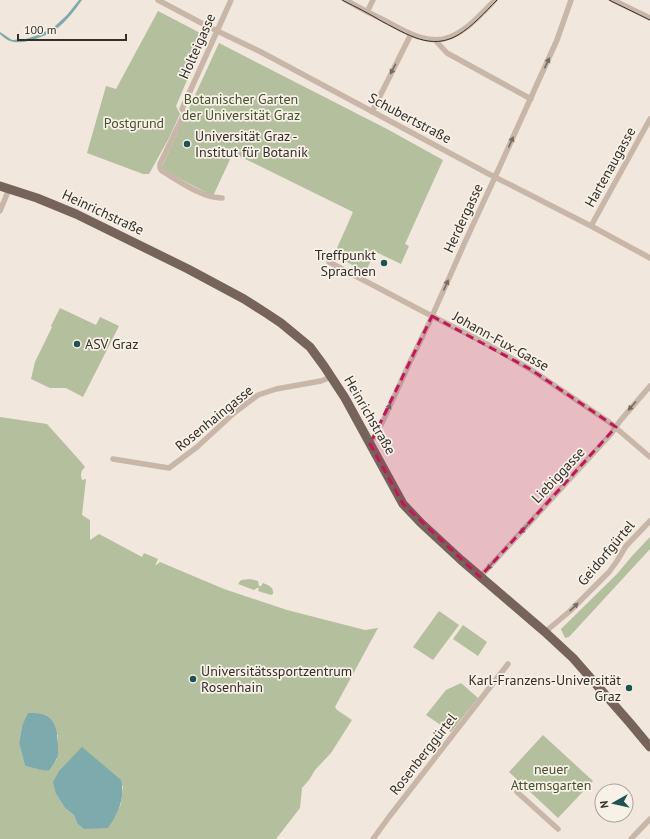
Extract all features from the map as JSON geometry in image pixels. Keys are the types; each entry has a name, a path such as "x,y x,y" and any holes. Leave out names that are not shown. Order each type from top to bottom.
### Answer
{"main road":[{"name":"Heinrichstraße","path":"4,188 37,198 76,214 160,255 244,299 281,323 310,347 345,398 403,504 421,523 480,577 545,632 573,658 650,747"}],"street":[{"name":"Schubertstraße","path":"158,0 260,52 650,258"},
{"name":"Holteigasse","path":"222,198 215,198 201,193 162,171 160,164 184,112 182,109 231,0"},
{"path":"346,0 411,34 435,40 457,34 474,21 495,0"},
{"path":"368,12 374,0"},
{"name":"Herdergasse","path":"370,444 382,423 432,316 531,99 557,40 571,0"},
{"path":"614,0 650,18"},
{"path":"372,112 411,34"},
{"path":"435,40 447,52 531,99"},
{"name":"Hartenaugasse","path":"591,226 650,119"},
{"path":"0,211 4,188"},
{"name":"Johann-Fux-Gasse","path":"330,262 485,343 530,369 616,427 650,458"},
{"name":"Rosenhaingasse","path":"113,459 169,468 197,447 234,413 258,395 276,389 321,381 331,377"},
{"name":"Liebiggasse","path":"480,577 611,434 620,421 650,386"},
{"name":"Geidorfgürtel","path":"545,632 570,611 609,572 626,546 650,521"},
{"name":"Rosenberggürtel","path":"373,839 508,664"},
{"path":"517,792 558,829"},
{"path":"632,839 650,819"}],"highlighted area":[{"path":"432,316 530,369 616,427 480,577 403,504 370,444"}],"green space":[{"name":"Postgrund","path":"158,11 206,36 176,106 180,114 169,138 149,174 143,174 87,153 106,86 116,89"},
{"name":"Botanischer Garten der Universität Graz","path":"219,43 387,129 443,160 405,244 409,246 401,264 376,252 365,272 334,255 353,212 233,153 213,196 161,169"},
{"name":"ASV Graz","path":"60,308 96,325 100,317 119,326 83,397 66,388 50,388 31,379 35,362"},
{"path":"0,417 47,424 85,467 81,474 82,480 86,479 82,515 90,520 90,540 99,534 142,557 144,553 158,559 155,566 160,562 224,589 287,610 365,630 378,628 335,707 352,720 331,753 315,770 302,788 300,808 276,839 0,839","holes":["22,726 58,735 57,759 49,771 25,766 19,743","123,786 121,804 115,817 77,823 74,815 65,808 56,794"]},
{"path":"650,537 650,549 569,637 565,638 561,629 617,574"},
{"path":"250,579 258,581 259,586 263,583 269,586 273,590 273,594 271,595 258,591 259,588 254,590 238,584 241,580"},
{"path":"439,611 459,625 433,660 413,647"},
{"path":"463,625 487,642 478,656 453,639"},
{"path":"461,683 478,698 451,732 426,715 446,690"},
{"name":"neuer Attemsgarten","path":"543,735 593,781 558,818 509,772"}],"water":[{"path":"79,0 82,0 66,20 55,30 46,35 33,40 15,42 8,40 0,34 0,32 12,40 26,39 38,35 53,28 67,15"},
{"path":"28,713 43,714 48,717 52,720 56,730 58,755 49,771 25,766 19,743 22,726"},
{"path":"82,747 121,780 122,799 118,811 108,828 84,829 77,823 74,815 65,808 56,794 53,782 59,771"}],"tram line":[{"path":"342,0 410,36 429,41 448,40 458,35 479,19 497,0"},
{"path":"609,0 650,20"}],"place":[{"name":"Universität Graz - Institut für Botanik","path":"187,144"},
{"name":"Treffpunkt Sprachen","path":"384,263"},
{"name":"ASV Graz","path":"77,344"},
{"name":"Universitätssportzentrum Rosenhain","path":"193,679"},
{"name":"Karl-Franzens-Universität Graz","path":"629,688"}]}
